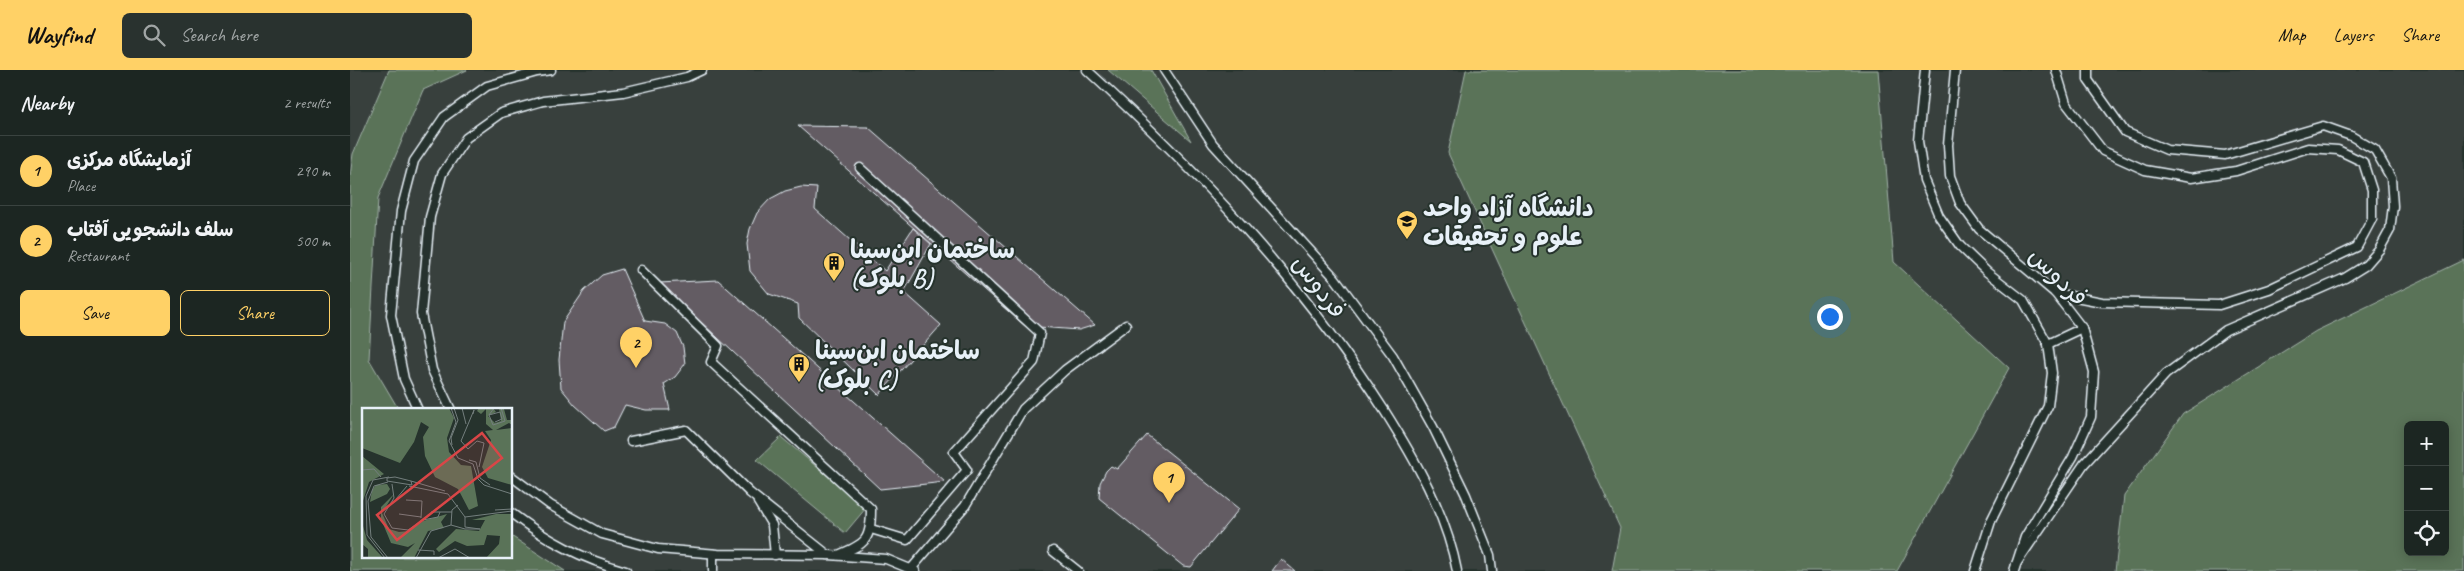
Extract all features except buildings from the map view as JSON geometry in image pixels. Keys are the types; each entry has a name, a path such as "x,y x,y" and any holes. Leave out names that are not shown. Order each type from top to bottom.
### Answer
{"lane":[{"path":"417,408 404,379 391,315 401,211 414,161 444,117 487,86 551,70"},
{"path":"449,408 432,370 421,314 430,217 442,174 466,138 501,113 543,101 623,92 687,77 702,70"},
{"name":"فردوس","path":"1087,70 1186,166 1280,266 1363,377 1405,444 1435,503 1457,571"},
{"name":"فردوس","path":"1164,70 1213,144 1335,278 1393,356 1433,426 1466,495 1490,555 1492,571"},
{"name":"فردوس","path":"1925,70 1918,141 1924,180 1939,216 1960,246 1987,272 2023,300 2048,344 2052,373 2048,406 1991,522 1975,571"},
{"name":"فردوس","path":"1955,70 1948,145 1950,176 1960,203 1979,229 2055,293 2082,328 2094,372 2091,417 2073,457 2025,537 2015,568"},
{"path":"2055,293 2102,302 2219,305 2269,289 2356,247 2372,219 2372,190 2363,162 2338,150 2308,148 2236,171 2191,178 2145,170 2103,151 2066,104 2056,70"},
{"path":"2015,568 2084,464 2166,374 2226,330 2345,278 2366,265 2379,250 2390,230 2393,206 2391,178 2375,150 2351,136 2322,126 2225,155 2166,150 2125,132 2088,80 2088,70"},
{"path":"860,168 1040,333 1034,362 954,452 967,470 985,472"},
{"path":"641,270 718,346 711,362 871,509 871,529 861,546 832,555"},
{"path":"512,477 550,505 602,534 658,549 713,554 832,555 886,559 913,570 965,506 1023,409 1065,370 1126,325"},
{"path":"2048,344 2082,328"},
{"path":"631,441 686,430 750,492 832,555"},
{"path":"871,529 908,540 967,470"},
{"path":"750,492 772,525 775,554"},
{"path":"512,514 534,530 591,561 626,571"},
{"path":"1053,551 1078,571"},
{"path":"713,554 713,571"}],"shaded area":[{"name":"دانشگاه آزاد واحد علوم و تحقیقات","path":"350,70 2464,70 2464,571 350,571"}],"green space":[{"path":"389,70 467,70 423,90 378,198 369,359 398,408 362,408 362,558 512,558 512,537 565,571 350,571 350,177 353,154"},
{"path":"1108,70 1151,70 1191,141"},
{"path":"1466,70 1878,70 1894,262 2009,368 1897,571 1612,571 1620,528 1448,153"},
{"path":"2464,260 2464,571 2115,571 2124,496 2183,414 2316,331"},
{"path":"781,437 866,508 845,533 757,460"}],"place":[{"name":"دانشگاه آزاد واحد علوم و تحقیقات","path":"1407,240"},
{"name":"ساختمان ابن‌سینا (بلوک B)","path":"834,282"},
{"name":"سلف دانشجویی آفتاب","path":"636,368"},
{"name":"ساختمان ابن‌سینا (بلوک C)","path":"799,383"},
{"name":"آزمایشگاه مرکزی","path":"1169,503"}]}
